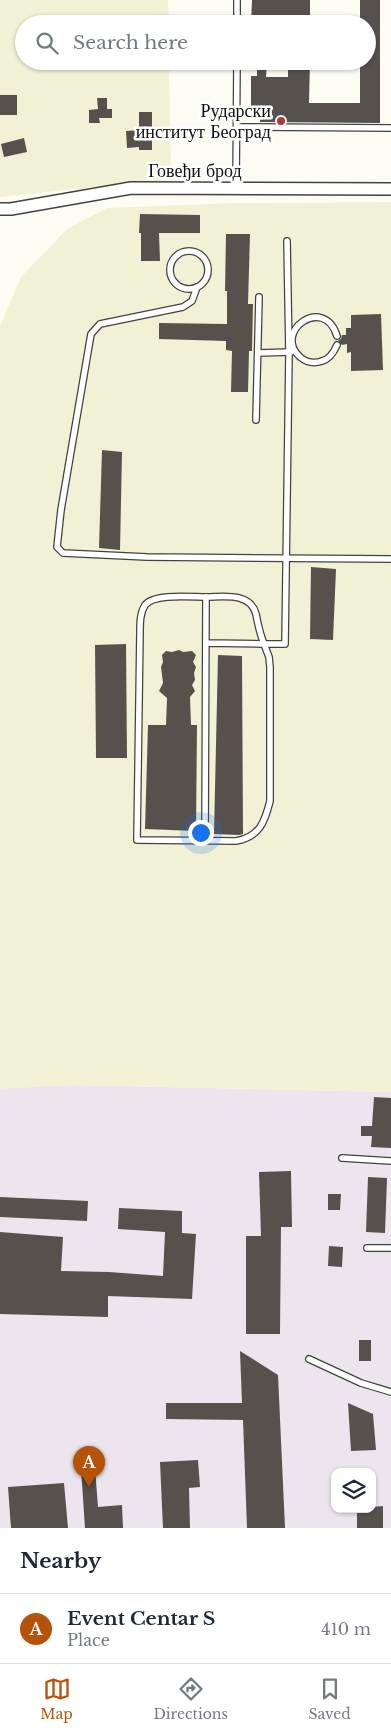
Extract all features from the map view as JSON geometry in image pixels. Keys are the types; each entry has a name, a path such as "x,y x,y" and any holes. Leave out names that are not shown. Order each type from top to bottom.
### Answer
{"street":[{"name":"Говеђи брод","path":"0,209 11,209 132,188 391,189"}],"lane":[{"path":"237,0 237,15"},
{"path":"236,188 237,70"},
{"path":"237,127 391,128"},
{"path":"206,643 285,644 289,353 287,241"},
{"path":"197,288 185,289 175,283 172,278 170,267 172,261 182,252 195,252 205,260 208,266 206,279 197,288 192,301 183,307 100,324 91,334 61,510 57,548 63,553 129,556 391,559"},
{"path":"256,420 259,297"},
{"path":"337,336 330,323 324,319 310,317 297,325 292,339 296,351 309,362 324,361 330,357 337,345"},
{"path":"258,353 289,353 296,351"},
{"path":"205,841 206,597"},
{"path":"206,597 236,597 248,601 254,608 264,644 270,667 270,801 266,816 258,830 248,838 236,841 137,840 140,632 142,612 146,605 155,599 206,597"},
{"path":"342,1158 391,1161"},
{"path":"367,1248 391,1248"},
{"path":"309,1359 362,1383 391,1392"}],"shaded area":[{"path":"74,1085 391,1092 391,1528 0,1528 0,1087"}],"green space":[{"path":"0,0 168,0 169,15 15,15 15,70 169,70 171,180 0,197"},
{"path":"391,202 391,1092 74,1085 0,1089 0,326 21,277 67,229 107,208 237,203"}],"building":[{"path":"252,0 310,0 310,15 251,15"},
{"path":"360,0 380,0 380,123 260,122 260,112 251,112 251,76 257,76 257,70 266,70 266,77 288,77 288,70 310,70 309,103 360,103 360,70 376,70 376,15 360,15"},
{"path":"0,95 17,95 17,115 0,115"},
{"path":"97,98 107,98 107,109 112,109 112,118 99,118 100,123 89,123 89,110 98,109"},
{"path":"139,112 152,112 152,150 139,150 139,147 127,148 126,131 139,130"},
{"path":"24,138 27,152 4,157 1,144"},
{"path":"140,214 200,215 200,233 159,233 160,261 141,261"},
{"path":"226,234 250,234 248,304 253,304 252,351 249,351 248,392 231,392 232,351 226,350 226,341 159,339 159,323 227,324 227,291 225,291"},
{"path":"381,314 383,370 351,371 351,352 347,353 347,344 342,345 338,340 341,339 342,335 346,335 346,328 351,328 351,315"},
{"path":"102,450 122,452 120,550 99,548"},
{"path":"311,567 336,569 333,640 310,639"},
{"path":"126,644 127,758 96,758 95,645"},
{"path":"179,650 183,652 192,651 196,655 193,662 196,667 194,673 195,680 192,685 195,691 190,697 191,725 197,725 196,831 145,829 148,725 166,725 167,698 159,691 163,683 162,655 166,651"},
{"path":"218,655 242,656 243,834 239,835 214,834"},
{"path":"374,1097 391,1098 391,1148 371,1147 372,1136 361,1136 361,1126 372,1126"},
{"path":"291,1171 292,1227 281,1227 280,1334 246,1334 246,1236 261,1236 259,1172"},
{"path":"368,1177 387,1178 385,1233 366,1232"},
{"path":"328,1194 341,1194 340,1210 328,1210"},
{"path":"0,1197 88,1201 87,1221 0,1217"},
{"path":"119,1208 182,1211 182,1233 196,1234 192,1299 108,1296 108,1317 0,1314 0,1232 63,1237 61,1271 163,1276 165,1232 118,1229"},
{"path":"329,1246 343,1247 342,1267 328,1266"},
{"path":"359,1340 371,1340 371,1361 359,1361"},
{"path":"240,1351 278,1375 285,1528 247,1528 243,1420 166,1419 166,1403 242,1403"},
{"path":"348,1403 373,1414 376,1450 351,1451"},
{"path":"198,1460 200,1487 189,1488 190,1528 163,1528 160,1462"},
{"path":"95,1468 98,1507 122,1505 123,1528 85,1528 81,1469"},
{"path":"64,1483 68,1528 11,1528 8,1487"},
{"path":"383,1506 383,1528 357,1528 357,1513 376,1513 376,1507"}],"place":[{"name":"Рударски институт Београд","path":"281,121"},
{"name":"Event Centar S","path":"89,1487"}]}
